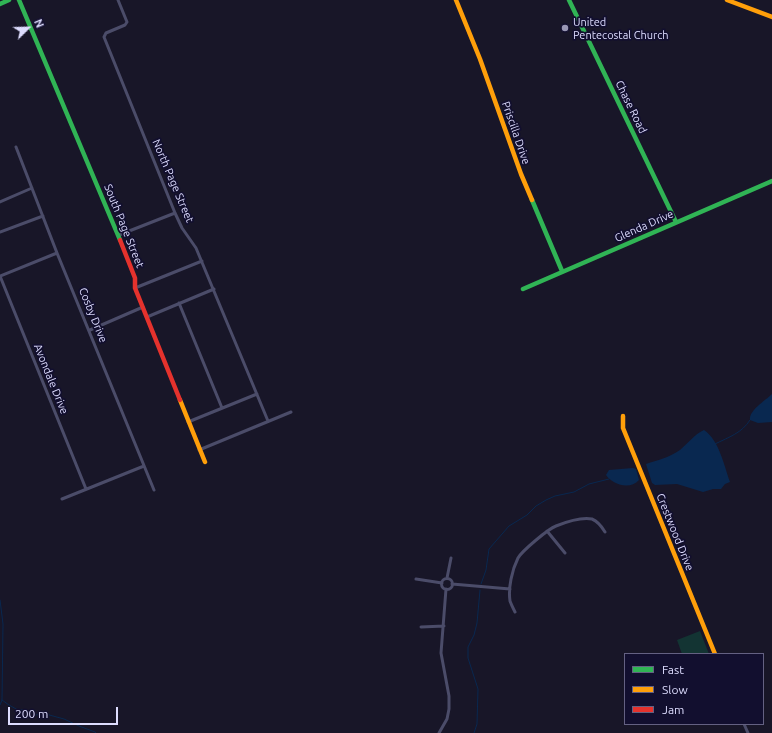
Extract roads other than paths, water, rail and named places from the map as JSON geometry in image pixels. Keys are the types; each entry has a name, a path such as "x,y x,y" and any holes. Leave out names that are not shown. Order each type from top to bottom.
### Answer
{"main road":[{"path":"0,4 9,0"},
{"name":"South Page Street","path":"19,0 73,130 119,235 135,278 136,288 143,308 205,462"},
{"name":"Priscilla Drive","path":"456,0 480,59 521,174 562,271"},
{"name":"Chase Road","path":"569,0 676,222"},
{"path":"727,0 772,17"},
{"name":"Glenda Drive","path":"524,289 562,271 772,181"},
{"name":"Crestwood Drive","path":"623,416 623,428 716,653"}],"street":[{"name":"North Page Street","path":"118,0 127,22 125,25 106,34 104,37 175,213 182,228 196,248 202,261 268,421"},
{"name":"Cosby Drive","path":"16,147 57,253 90,330 154,490"},
{"path":"0,202 32,188"},
{"path":"119,235 175,213"},
{"path":"0,232 43,216"},
{"path":"0,276 57,253"},
{"path":"136,288 202,261"},
{"name":"Avondale Drive","path":"0,276 86,489"},
{"path":"147,316 214,289"},
{"path":"179,303 222,408"},
{"path":"90,330 143,308"},
{"path":"188,422 257,394"},
{"path":"199,450 291,412"},
{"path":"62,499 144,466"},
{"path":"515,612 510,601 510,589 514,569 519,557 547,532 555,526 582,518 593,520 601,526 605,532"},
{"path":"547,532 565,553"},
{"path":"442,583 444,579 447,578 452,558"},
{"path":"447,578 452,581 452,584"},
{"path":"416,579 442,583"},
{"path":"439,733 447,719 449,702 441,653 446,589 443,587 442,583"},
{"path":"452,584 510,589"},
{"path":"446,589 452,584"},
{"path":"421,627 444,626"}],"water":[{"path":"772,394 772,422 758,423 750,420 750,416 755,409"},
{"path":"704,430 714,440 717,446 730,482 725,484 721,489 713,489 703,492 677,484 655,485 652,483 646,464 676,453"},
{"path":"636,469 639,480 631,485 617,484 606,475 609,470"}],"waterway":[{"path":"715,444 739,431 750,420"},
{"path":"481,584 486,570 489,549 509,526 527,515 536,506 546,500 555,496 574,492 589,484 609,479"},
{"path":"474,733 477,724 478,689 468,658 468,647 474,635 477,623 480,590"},
{"path":"0,600 3,624 2,700 0,705"},
{"path":"2,700 18,710 25,710 37,715 42,713 64,719 96,733"}],"place":[{"name":"United Pentecostal Church","path":"565,28"}]}
